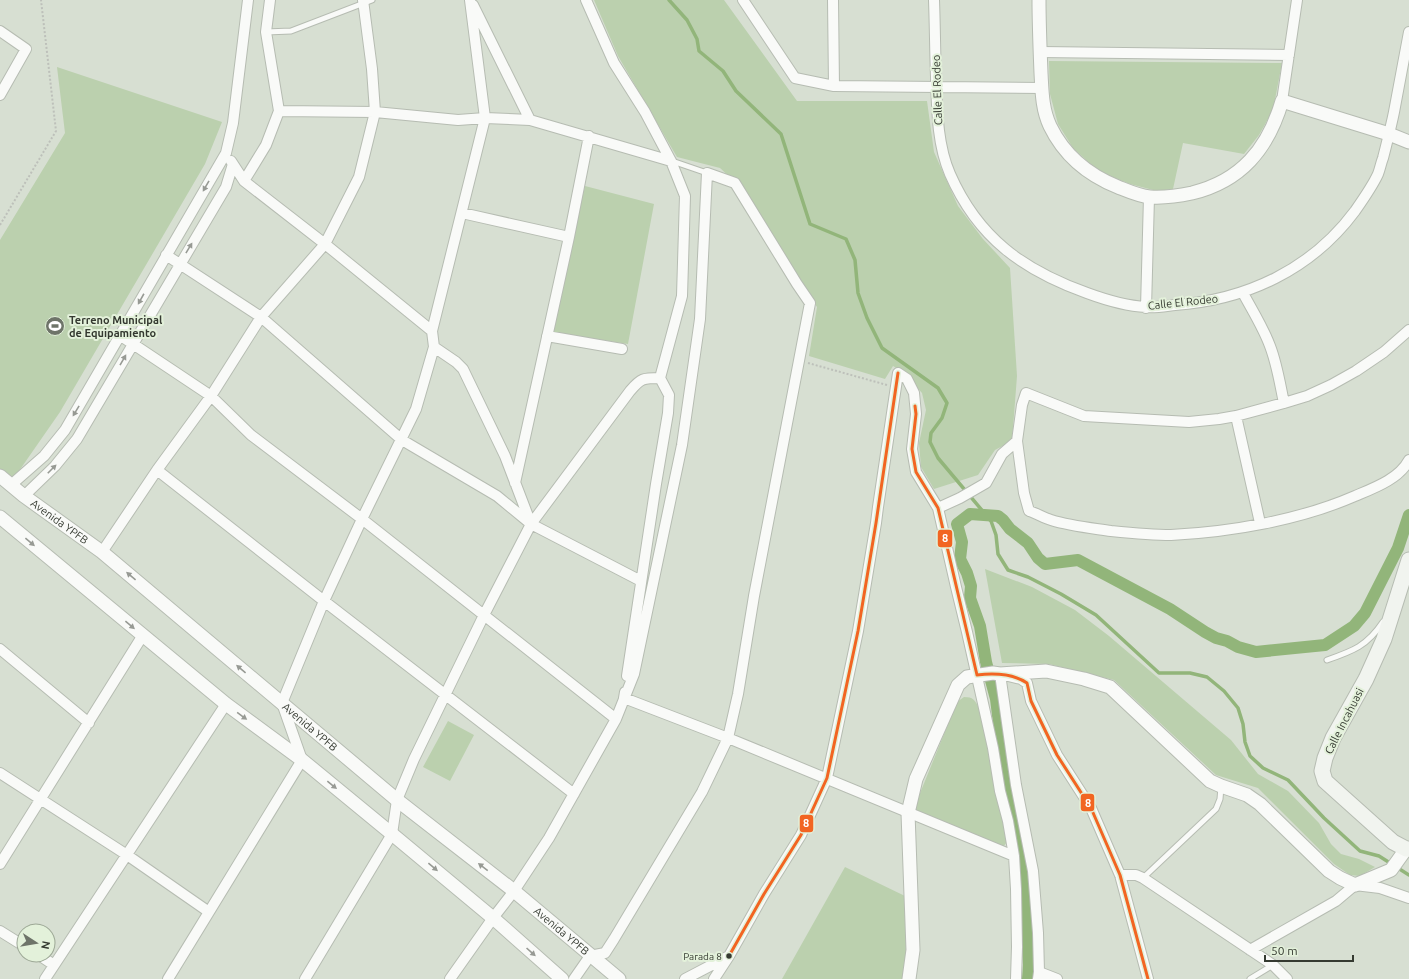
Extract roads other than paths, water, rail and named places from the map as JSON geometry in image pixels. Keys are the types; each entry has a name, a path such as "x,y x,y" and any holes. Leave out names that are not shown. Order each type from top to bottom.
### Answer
{"main road":[{"name":"Calle Incahuasi","path":"1403,854 1393,842 1325,781 1322,771 1325,758 1333,738 1366,679 1384,639 1409,560"}],"street":[{"path":"6,488 44,456 65,430 226,153 234,123 247,0"},
{"path":"244,181 266,145 279,111 266,32 270,0"},
{"path":"302,760 282,703 324,601 362,518 402,440 416,409 434,347 432,331 485,118 470,0"},
{"path":"470,0 530,120"},
{"path":"586,0 614,63 645,112 671,161 685,196 682,296 660,378 669,395 668,413 624,698"},
{"path":"743,0 795,78 834,86 1042,88"},
{"path":"833,0 834,86"},
{"name":"Calle El Rodeo","path":"934,0 936,86 941,144 949,172 962,199 984,229 998,244 1044,275 1094,295 1117,302 1146,308 1194,304 1243,293 1272,280 1300,264 1327,242 1355,210 1378,174 1389,134 1409,32"},
{"path":"1039,0 1040,52 1044,110 1060,142 1076,162 1093,175 1109,184 1149,197 1167,197 1204,190 1220,183 1240,171 1266,142 1277,121 1282,101 1297,0"},
{"path":"102,552 157,470 211,396 260,317 325,244 359,178 375,112 367,1"},
{"path":"0,31 26,49 0,95"},
{"path":"1040,52 1289,55"},
{"path":"1282,101 1389,134 1409,142"},
{"path":"279,111 375,112 458,120 485,118 530,120 671,161"},
{"path":"515,483 569,237 589,136"},
{"path":"226,153 244,181 325,244 432,331"},
{"path":"24,496 55,466 77,439 226,187 233,164"},
{"path":"450,979 514,891 549,838 616,719 634,674 682,445 700,319 706,173 735,184 810,303 754,596 738,694 728,738 702,792 614,940 605,953 590,956 574,979"},
{"path":"1146,308 1149,197"},
{"path":"462,213 569,237"},
{"path":"166,255 260,317 402,440 496,496 531,524 641,581"},
{"path":"1243,293 1270,346 1277,369 1284,403"},
{"path":"1407,463 1394,477 1364,493 1336,505 1307,514 1215,531 1170,535 1142,534 1097,529 1049,520 1029,511 1024,493 1017,441 1022,405 1026,393 1084,416 1190,422 1236,416 1307,396 1331,385 1384,352 1409,330"},
{"path":"121,336 211,396 251,435 362,518 616,719"},
{"path":"547,336 622,349"},
{"path":"434,347 456,362 463,369 505,456 531,524"},
{"path":"714,979 801,835 827,778 858,631 876,523 898,373 907,379 914,393 916,414 912,449 916,472 938,508 988,674 1016,785 1033,871 1038,933 1038,976 1057,979"},
{"path":"305,979 392,834 396,800 414,759 484,615 531,524 630,391 639,381 649,378 660,378"},
{"path":"1236,416 1260,523"},
{"path":"938,508 960,498 986,483 1002,454 1017,441"},
{"path":"157,470 574,794"},
{"name":"Avenida YPFB","path":"0,476 6,488 24,496 102,552 396,800 514,891 619,979"},
{"path":"0,517 226,704 302,760 493,918 562,979"},
{"path":"0,864 143,635"},
{"path":"0,649 89,722"},
{"path":"909,979 912,950 908,813 916,779 958,685 967,677 988,674 1046,671 1084,679 1110,687 1210,781 1247,795 1260,804 1329,871 1356,885 1380,888 1409,898"},
{"path":"988,674 993,748 1000,791 1008,821 1014,856 1017,947 1016,979"},
{"path":"988,674 1021,679 1027,683 1031,701 1057,755 1091,808 1120,875 1148,979"},
{"path":"624,698 827,778 1014,856"},
{"path":"45,979 226,704"},
{"path":"170,978 302,760"},
{"path":"0,772 127,854 209,912"},
{"path":"1250,950 1336,900 1403,854"},
{"path":"1120,875 1136,875 1143,878 1273,965 1287,979"},
{"path":"0,931 16,941"},
{"path":"684,979 729,956"}],"lane":[{"path":"266,32 291,30 367,1"},
{"path":"671,161 706,173"},
{"path":"1327,660 1355,650 1368,641 1379,629 1395,605"},
{"path":"1143,878 1216,809 1220,799 1221,786"},
{"path":"1250,979 1273,965"}],"waterway":[{"path":"669,0 687,20 697,39 699,51 723,71 736,91 781,134 810,224 846,239 855,260 858,293 867,318 882,348 938,388 947,403 942,418 931,433 930,442 938,458 991,521 996,535 998,554 1008,570 1028,577 1061,594 1096,615 1159,673 1190,673 1207,677 1224,691 1238,708 1243,724 1245,742 1250,756 1263,768 1288,780 1324,818 1360,851 1379,856 1409,875"},
{"path":"1028,979 1029,965 1026,893 1021,836 1005,771 996,699 986,662 980,626 970,598 971,586 967,573 960,559 962,542 957,524 970,514 998,516 1010,529 1028,543 1038,558 1045,564 1078,560 1170,609 1216,638 1227,641 1238,647 1256,652 1325,645 1354,626 1365,613 1398,548 1409,515"}],"place":[{"name":"Terreno Municipal de Equipamiento","path":"55,326"},
{"name":"Parada 8","path":"729,956"}]}
